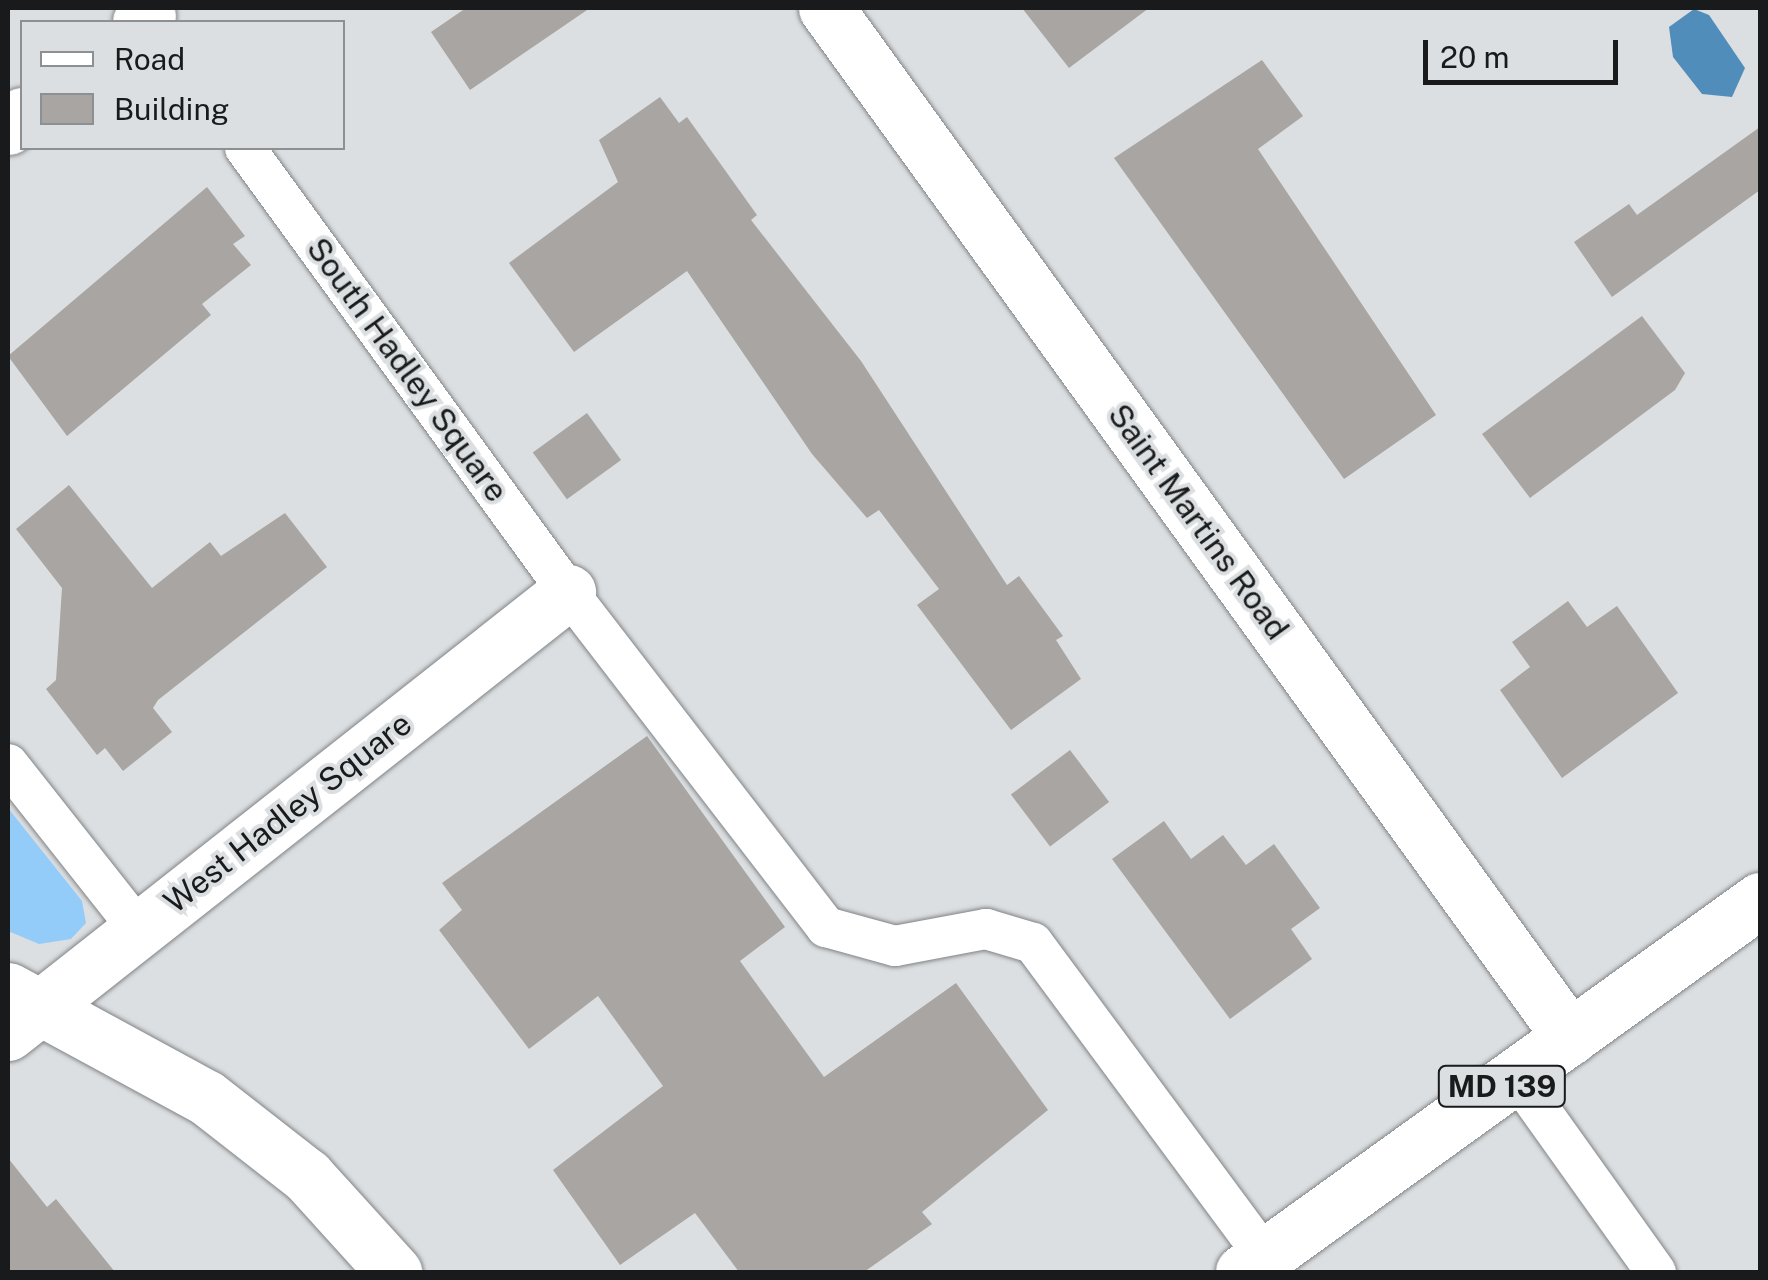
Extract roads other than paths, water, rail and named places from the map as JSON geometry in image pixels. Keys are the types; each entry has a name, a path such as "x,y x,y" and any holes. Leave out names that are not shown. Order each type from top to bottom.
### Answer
{"street":[{"name":"Saint Martins Road","path":"826,8 1570,1037"},
{"name":"West Hadley Square","path":"20,1009 139,930 568,592"},
{"name":"MD 139","path":"1254,1265 1760,900"},
{"path":"20,1009 262,1138 394,1272"}],"lane":[{"name":"South Hadley Square","path":"246,150 568,592 826,926 896,946 986,929 1033,944 1254,1265"},
{"path":"8,764 139,930"},
{"path":"1516,1076 1656,1272"}]}
